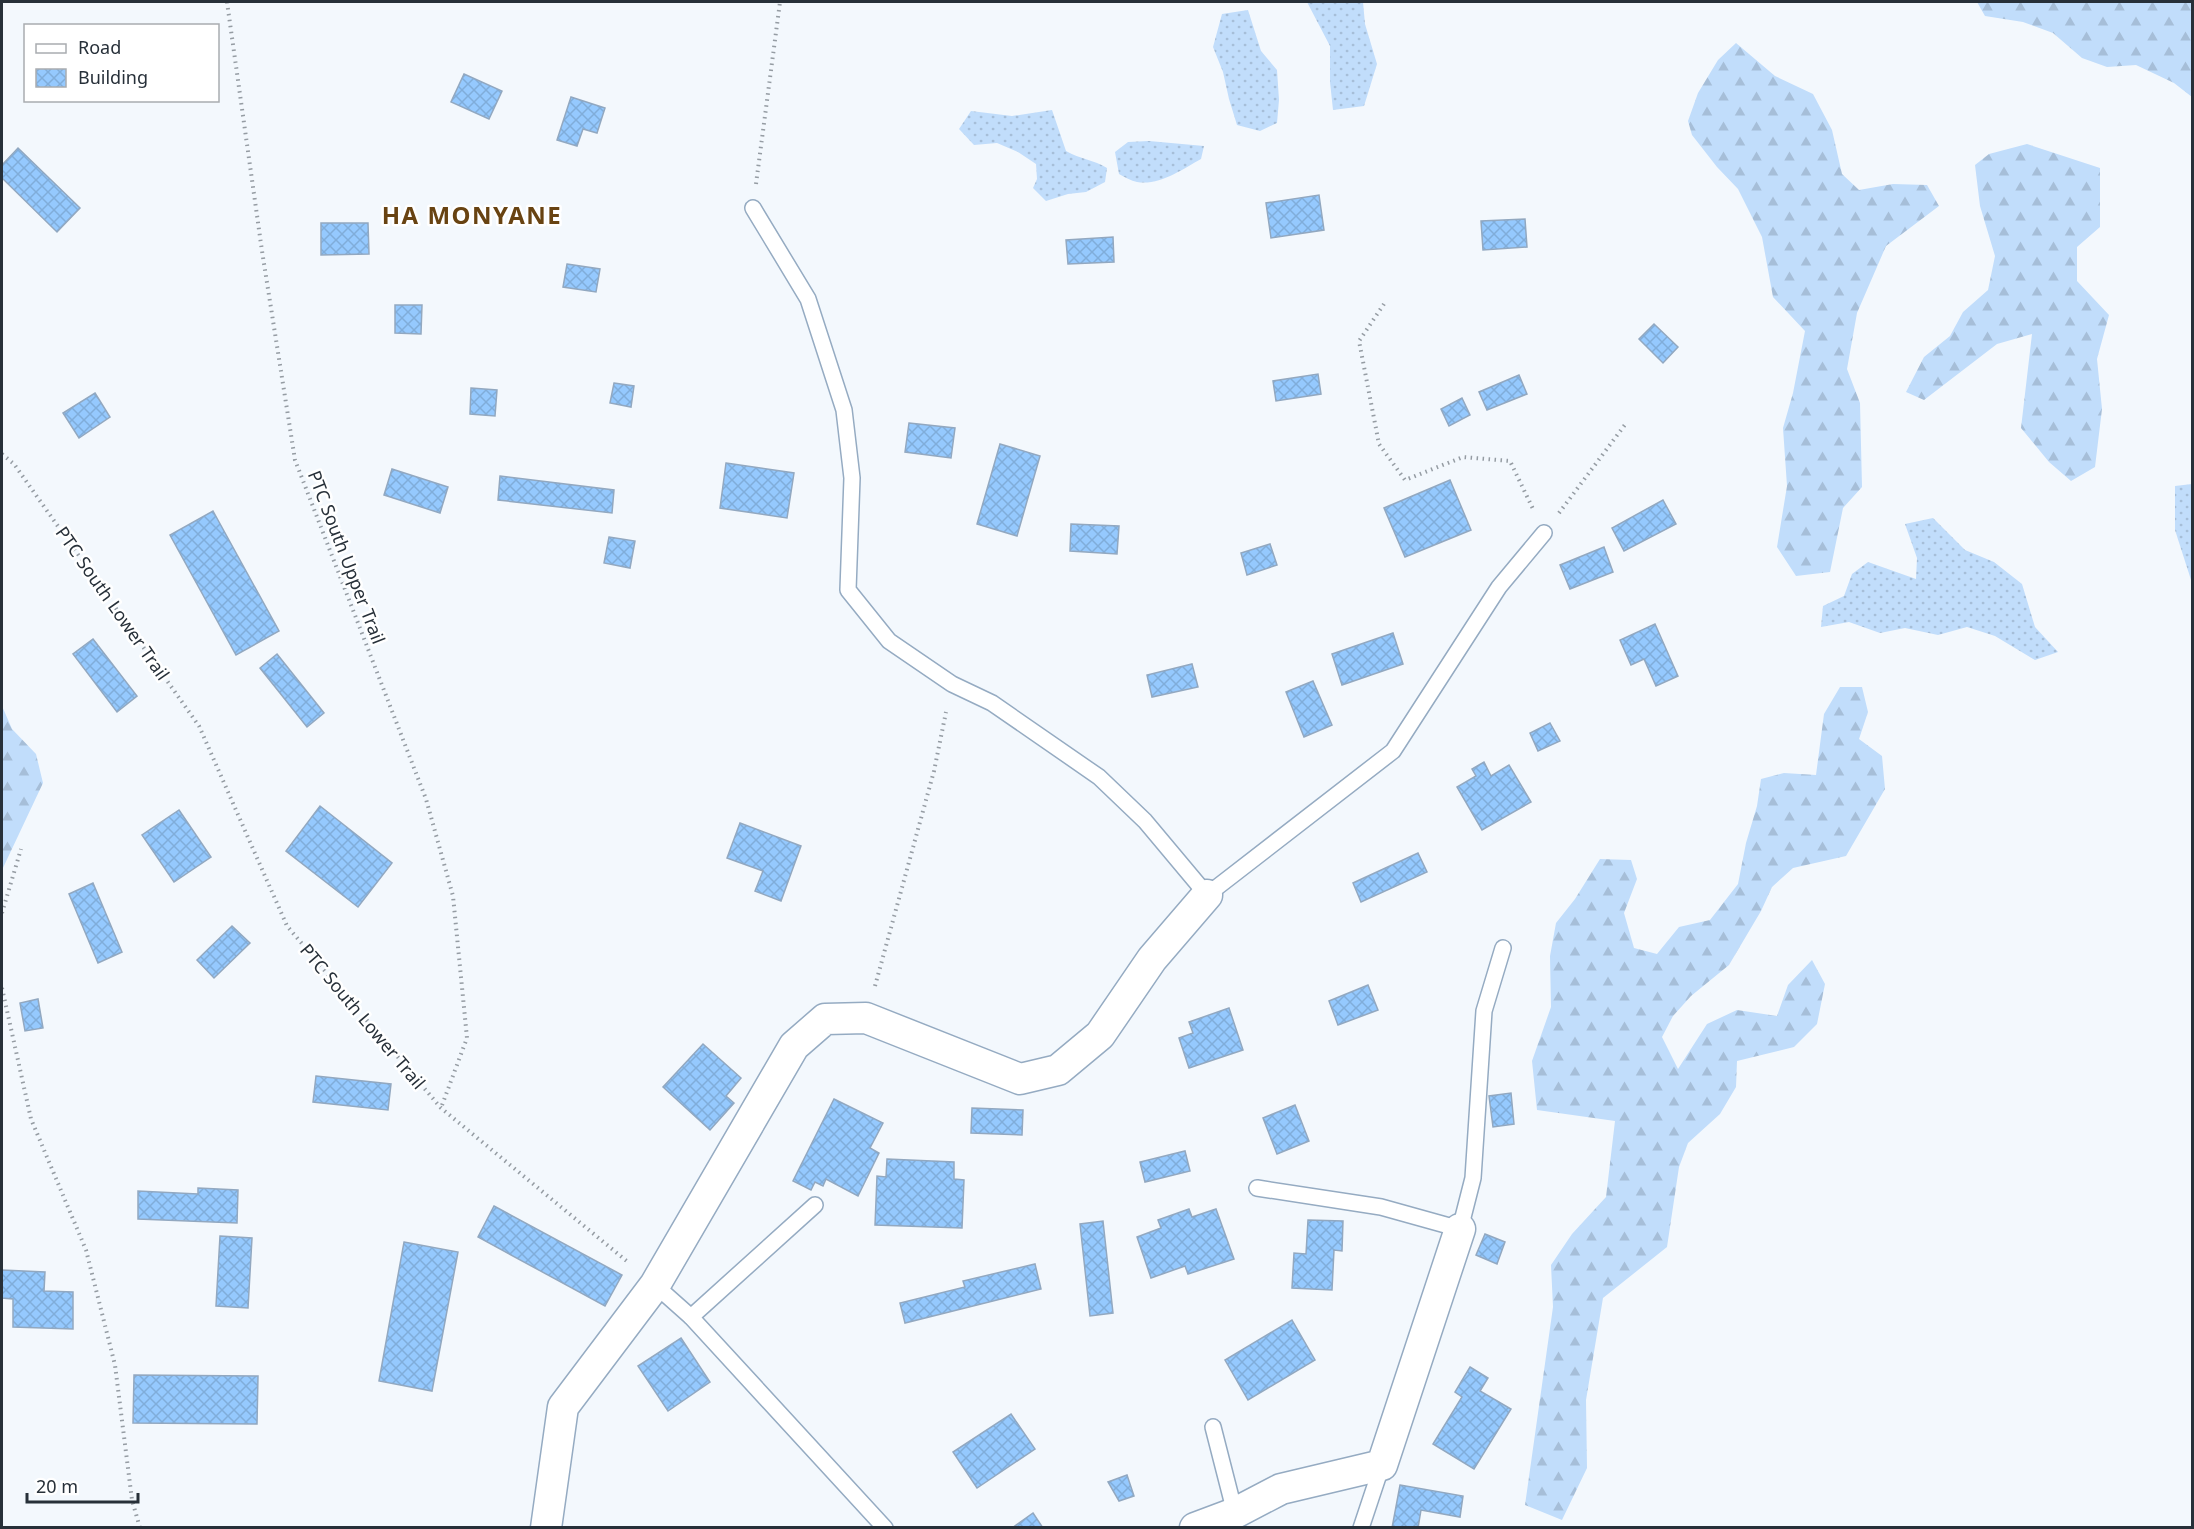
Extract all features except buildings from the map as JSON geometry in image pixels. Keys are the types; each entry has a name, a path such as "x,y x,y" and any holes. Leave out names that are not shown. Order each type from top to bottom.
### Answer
{"street":[{"path":"546,1527 563,1407 656,1285 794,1046 825,1019 866,1018 1020,1079 1058,1070 1100,1035 1152,958 1208,895"},
{"path":"1195,1527 1235,1513 1281,1489 1382,1465 1460,1228"}],"lane":[{"path":"753,208 808,299 844,410 852,478 848,590 889,641 952,684 992,703 1099,777 1145,821 1208,895 1393,751 1499,587 1544,533"},
{"path":"1257,1188 1381,1207 1460,1228 1473,1178 1484,1011 1503,948"},
{"path":"692,1317 815,1205"},
{"path":"656,1285 692,1317 885,1527"},
{"path":"1213,1427 1235,1513"},
{"path":"1361,1527 1382,1465"}],"path":[{"name":"PTC South Upper Trail","path":"227,2 262,251 295,460 426,799 453,896 467,1038 441,1108"},
{"path":"753,208 780,2"},
{"path":"1384,304 1359,341 1379,444 1406,480 1463,457 1510,461 1544,533 1627,422"},
{"name":"PTC South Lower Trail","path":"2,454 14,464 199,726 287,926 441,1108 656,1285"},
{"path":"866,1018 934,771 952,684"},
{"path":"2,913 21,849"},
{"path":"2,988 31,1119 86,1250 115,1365 132,1500 140,1527"}],"green space":[{"path":"1307,2 1363,2 1365,24 1377,64 1364,106 1333,110 1330,46"},
{"path":"1977,2 2192,2 2192,97 2174,83 2136,65 2107,67 2082,58 2053,33 2023,22 1985,16"},
{"path":"1248,10 1261,51 1277,70 1279,100 1277,123 1260,131 1237,125 1223,72 1213,47 1222,14"},
{"path":"1736,43 1775,76 1813,94 1832,130 1842,174 1859,190 1893,184 1927,185 1939,206 1886,246 1857,313 1847,369 1860,403 1862,487 1843,508 1830,572 1796,576 1777,547 1787,486 1783,428 1793,393 1805,331 1773,297 1762,237 1738,189 1692,135 1688,121 1698,93 1718,60"},
{"path":"1052,110 1066,151 1107,168 1105,182 1086,192 1068,194 1046,201 1033,188 1037,179 1036,164 1018,152 997,143 974,145 959,129 971,111 1012,116"},
{"path":"1149,141 1204,146 1201,159 1179,172 1154,182 1137,182 1119,174 1115,152 1128,142"},
{"path":"2027,144 2100,168 2100,227 2077,247 2077,281 2109,315 2097,359 2102,409 2095,467 2071,481 2049,462 2021,428 2032,334 1997,344 1924,400 1906,392 1924,357 1950,336 1963,312 1988,290 1995,256 1980,206 1975,165 1989,154"},
{"path":"2192,484 2192,583 2175,530 2175,486"},
{"path":"1933,518 1965,550 1994,562 2022,584 2035,627 2058,652 2035,660 1995,636 1967,627 1938,635 1905,628 1880,633 1849,622 1821,627 1823,606 1844,596 1852,574 1868,562 1916,579 1917,558 1905,524"},
{"path":"1840,687 1862,687 1868,712 1859,739 1882,756 1885,789 1846,856 1793,868 1772,887 1761,911 1729,965 1691,996 1673,1016 1662,1037 1678,1069 1707,1024 1737,1010 1777,1016 1788,985 1812,960 1825,984 1817,1024 1794,1047 1737,1061 1736,1087 1720,1114 1688,1143 1679,1167 1667,1247 1603,1298 1586,1400 1587,1468 1562,1520 1525,1505 1553,1307 1551,1265 1572,1234 1606,1197 1615,1121 1537,1110 1532,1061 1551,1007 1550,956 1556,923 1575,899 1600,859 1631,860 1637,879 1624,913 1634,948 1657,954 1679,927 1710,920 1738,884 1746,843 1757,806 1761,779 1784,773 1816,775 1824,714"},
{"path":"2,706 12,729 36,754 43,783 2,870"}],"district":[{"name":"HA MONYANE","path":"472,214"}]}
